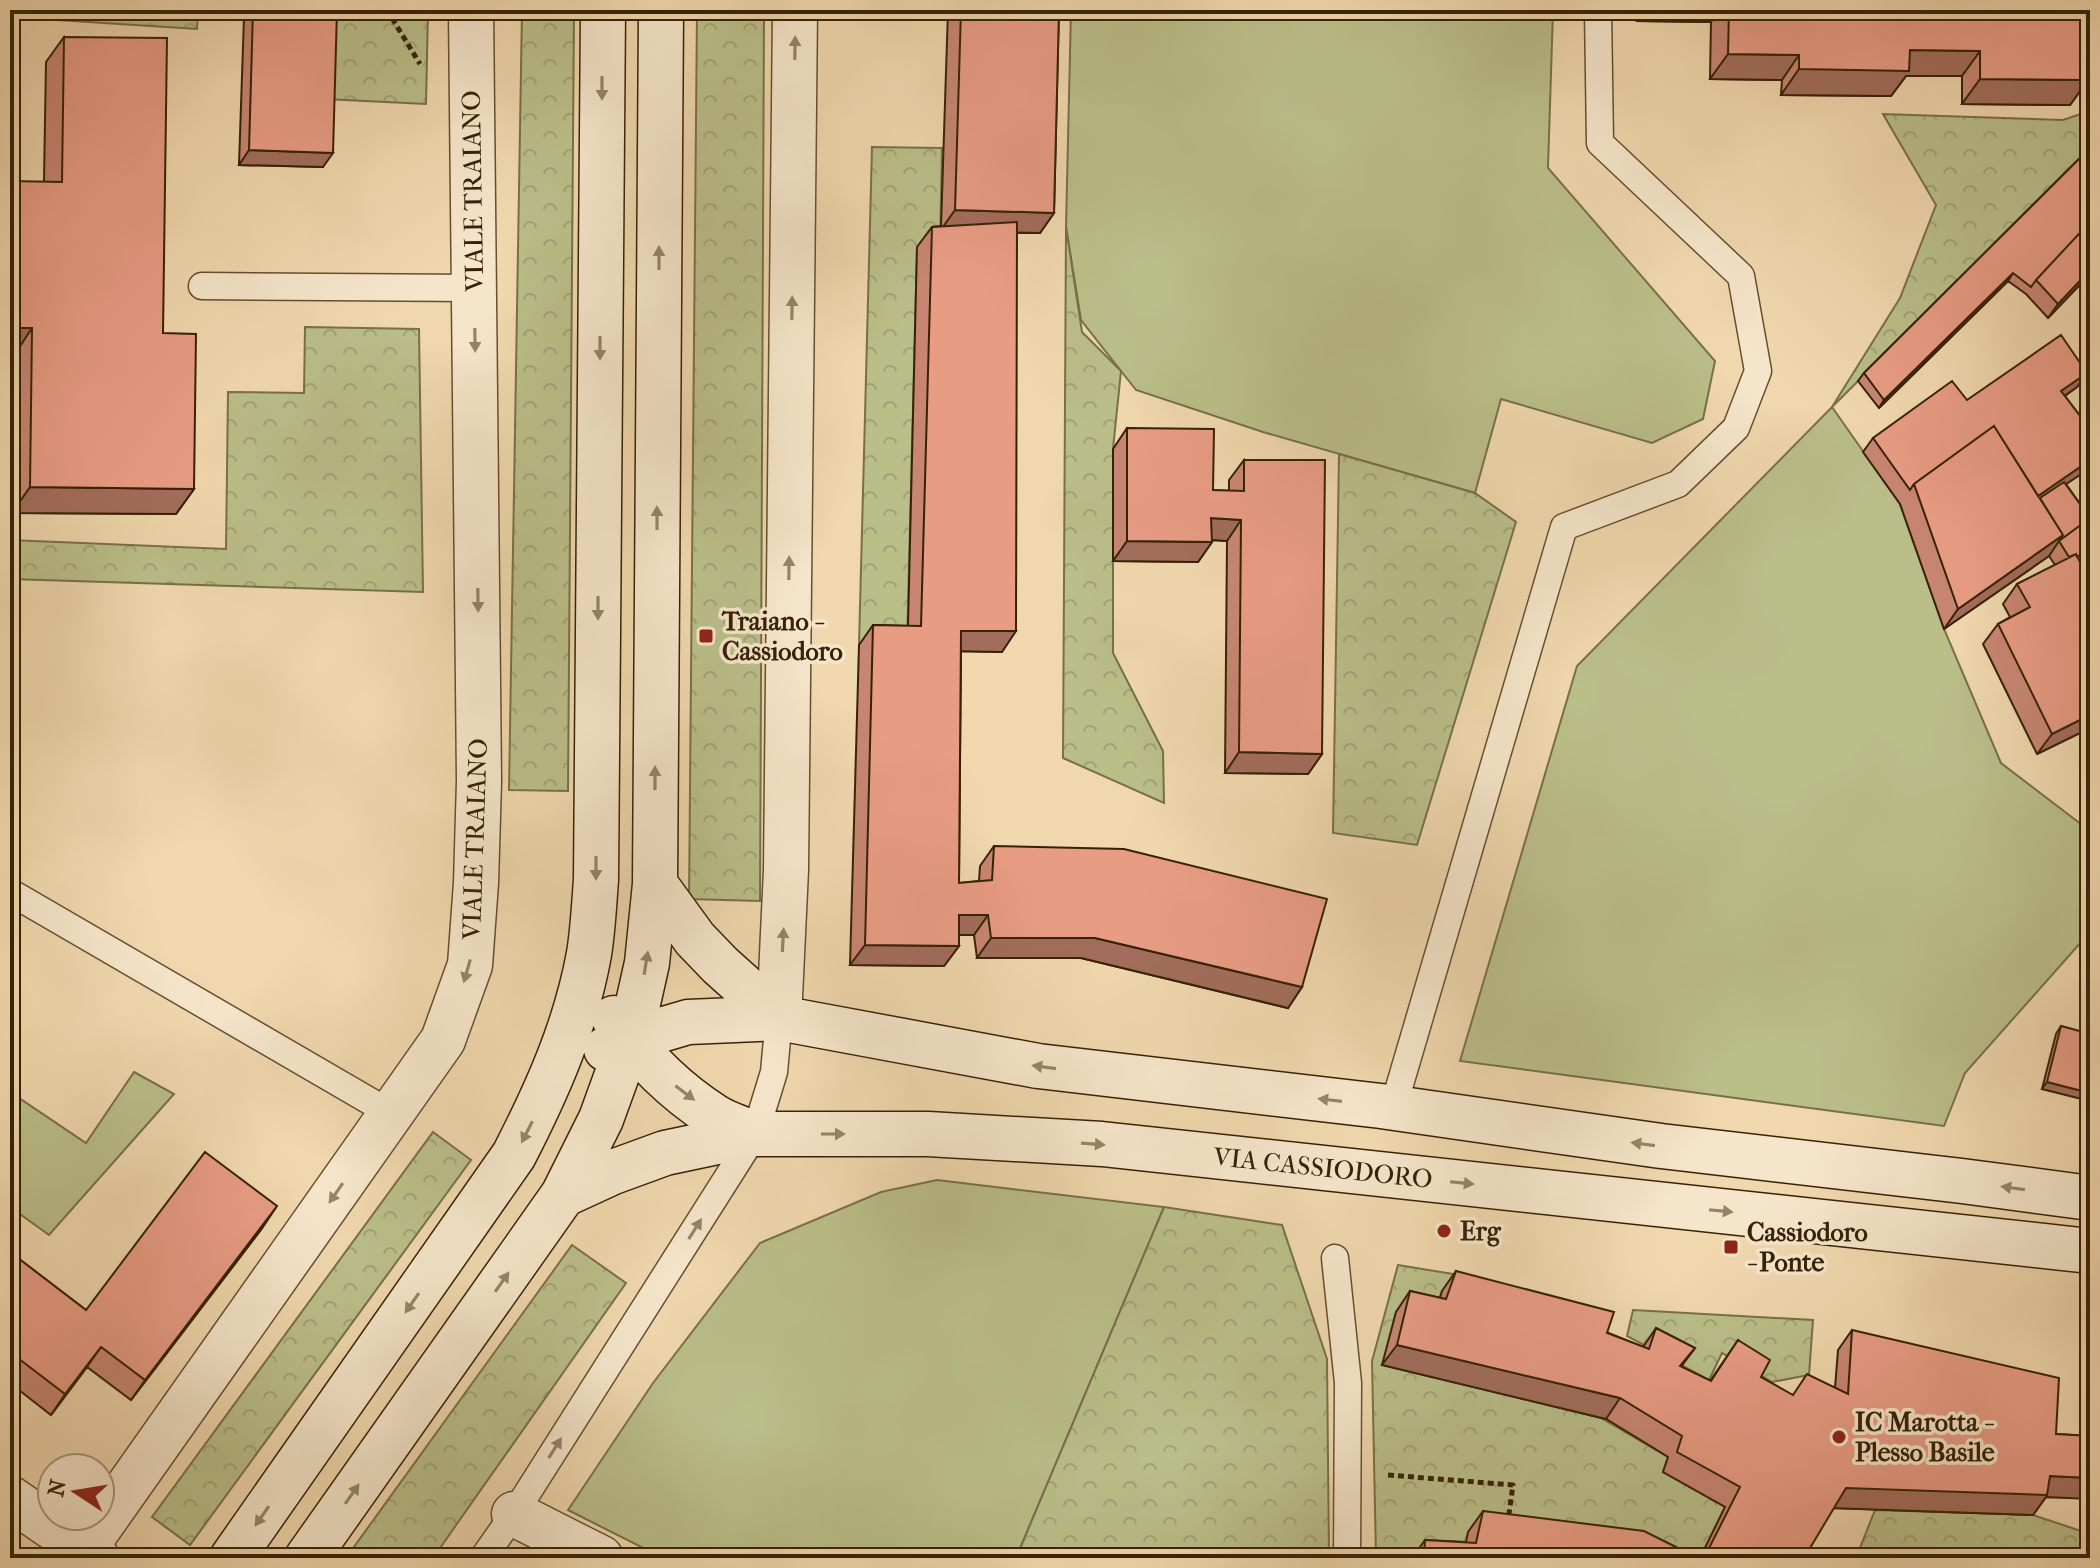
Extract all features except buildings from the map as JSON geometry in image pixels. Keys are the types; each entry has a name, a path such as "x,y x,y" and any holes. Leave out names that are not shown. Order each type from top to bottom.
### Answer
{"main road":[{"name":"VIALE TRAIANO","path":"86,1555 443,1040 470,965 479,781 471,10"},
{"path":"232,1558 514,1155 548,1090 573,1023 589,953 596,880 603,10"},
{"path":"307,1558 563,1195 601,1119 630,1039 647,963 655,884 661,10"},
{"path":"779,1018 786,870 795,10"},
{"path":"655,884 695,939 779,1018"},
{"path":"589,953 604,998 630,1039 668,1081 716,1117 755,1134"},
{"path":"548,1090 571,1068 630,1039 688,1022 779,1018 1038,1066 1393,1108 1661,1146 2090,1198"},
{"name":"VIA CASSIODORO","path":"563,1195 665,1153 755,1134 928,1134 1102,1144 2090,1251"},
{"path":"10,1498 86,1555"},
{"path":"514,1514 601,1558"}],"lane":[{"path":"1393,1108 1564,527 1678,484 1736,428 1758,371 1741,276 1600,143 1598,10"},
{"path":"202,286 474,288"},
{"path":"10,892 392,1114"},
{"path":"483,1558 755,1134 774,1072 779,1018"},
{"path":"1335,1258 1348,1383 1347,1558"}],"path":[{"path":"387,10 427,76"},
{"path":"1348,1472 1513,1485 1508,1525"}],"green space":[{"path":"10,10 198,10 197,29 10,17"},
{"path":"328,10 428,10 426,104 325,99"},
{"path":"522,10 574,10 568,791 509,790"},
{"path":"697,10 764,10 760,901 689,899"},
{"path":"1071,10 1553,10 1548,168 1715,361 1703,419 1652,443 1501,399 1475,493 1263,432 1136,390 1081,320 1066,227"},
{"path":"2090,111 2090,150 1832,407 1900,298 1936,205 1883,114 2063,120"},
{"path":"872,147 942,148 940,248 917,248 907,646 859,645"},
{"path":"1066,227 1082,332 1121,371 1113,449 1113,653 1163,751 1164,803 1063,758"},
{"path":"305,327 419,329 423,592 10,579 10,540 226,549 228,392 304,393"},
{"path":"1832,407 1900,504 1944,629 2001,763 2090,831 2090,932 1965,1073 1944,1126 1460,1061 1577,666"},
{"path":"1339,454 1475,493 1516,522 1417,845 1333,833"},
{"path":"134,1072 174,1094 49,1235 10,1207 10,1092 86,1143"},
{"path":"433,1132 471,1160 190,1545 152,1517"},
{"path":"937,1180 1164,1207 1016,1558 663,1558 568,1510 653,1383 760,1243 881,1192"},
{"path":"1164,1207 1282,1225 1327,1359 1329,1558 1016,1558"},
{"path":"572,1245 626,1283 433,1558 346,1558"},
{"path":"1398,1265 1459,1275 1442,1291 1431,1319 1668,1457 1663,1472 1725,1507 1700,1558 1644,1558 1469,1532 1463,1558 1376,1558 1372,1361"},
{"path":"1633,1310 1813,1320 1809,1375 1772,1382 1722,1353 1709,1380 1627,1336"},
{"path":"1875,1510 2033,1515 2090,1534 2090,1558 1856,1558"}],"place":[{"name":"Traiano - Cassiodoro","path":"706,636"},
{"name":"Erg","path":"1444,1231"},
{"name":"Cassiodoro - Ponte","path":"1731,1247"},
{"name":"IC Marotta - Plesso Basile","path":"1839,1437"}]}
